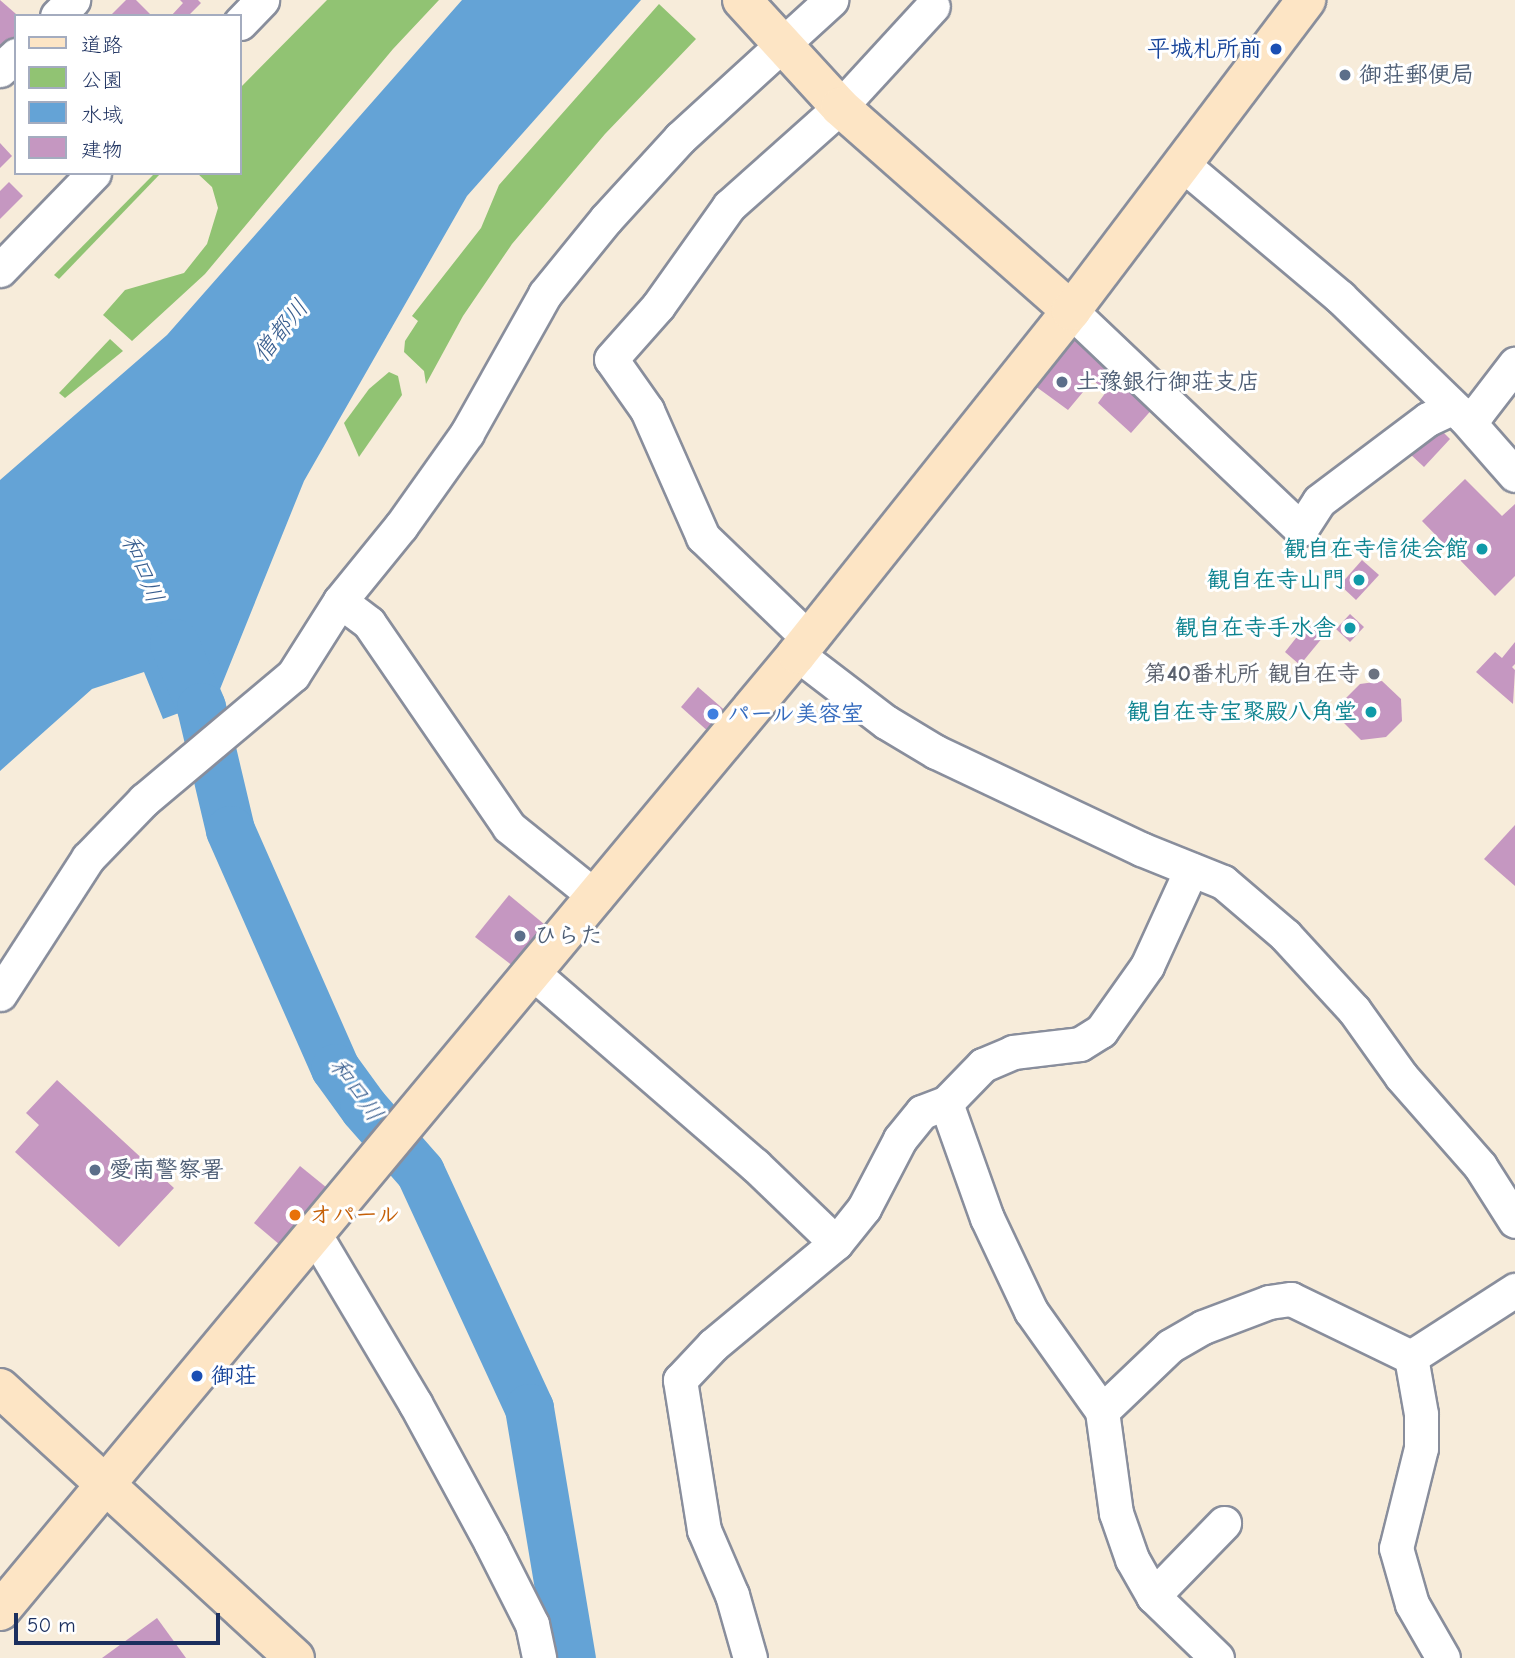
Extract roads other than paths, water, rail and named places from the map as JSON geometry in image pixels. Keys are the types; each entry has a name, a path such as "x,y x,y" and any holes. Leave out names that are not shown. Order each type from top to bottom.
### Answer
{"street":[{"path":"59,14 73,0"},
{"path":"242,21 262,0"},
{"path":"742,0 841,107 1071,311 1301,530 1319,501 1427,419 1478,412 1515,364"},
{"path":"0,994 88,858 144,800 293,674 340,601 401,526 467,433 545,294 571,262 680,138 779,39 831,0"},
{"path":"0,1611 802,646 1071,311 1306,0"},
{"path":"933,6 841,107 729,206 657,306 611,359 647,410 703,537 802,646 886,722 936,752 1223,882 1302,953 1354,1010 1401,1076 1480,1166 1515,1221"},
{"path":"0,71 14,57"},
{"path":"1181,163 1340,297 1458,413 1515,475"},
{"path":"0,270 92,175"},
{"path":"340,601 369,623 509,827 596,897"},
{"path":"750,1658 732,1595 704,1530 680,1380 713,1345 836,1243 864,1208 900,1139 922,1112 946,1103 983,1065 1013,1052 1080,1044 1101,1031 1147,965 1192,870"},
{"path":"532,972 755,1165 836,1243"},
{"path":"946,1103 987,1218 1031,1311 1102,1411 1116,1513 1132,1559 1153,1596 1217,1658"},
{"path":"314,1233 415,1403 484,1531 532,1624 539,1658"},
{"path":"1411,1357 1515,1290"},
{"path":"1102,1411 1170,1346 1203,1327 1269,1302 1291,1299 1411,1357"},
{"path":"1411,1357 1421,1414 1421,1448 1396,1548 1412,1604 1443,1658"},
{"path":"0,1388 295,1658"},
{"path":"1153,1596 1224,1523"}],"water":[{"name":"僧都川","path":"462,0 641,0 467,196 304,481 216,699 163,719 144,672 92,689 0,771 0,480 167,335"}],"waterway":[{"name":"和口川","path":"174,643 201,707 230,830 335,1068 364,1108 420,1172 529,1408 571,1658"}],"place":[{"name":"平城札所前","path":"1276,49"},
{"name":"御荘郵便局","path":"1345,75"},
{"name":"土豫銀行御荘支店","path":"1062,382"},
{"name":"観自在寺信徒会館","path":"1482,549"},
{"name":"観自在寺山門","path":"1359,580"},
{"name":"観自在寺手水舎","path":"1350,628"},
{"name":"第40番札所 観自在寺","path":"1374,674"},
{"name":"観自在寺宝聚殿八角堂","path":"1371,712"},
{"name":"パール美容室","path":"713,714"},
{"name":"ひらた","path":"520,936"},
{"name":"愛南警察署","path":"95,1170"},
{"name":"オパール","path":"295,1215"},
{"name":"御荘","path":"197,1376"}]}
